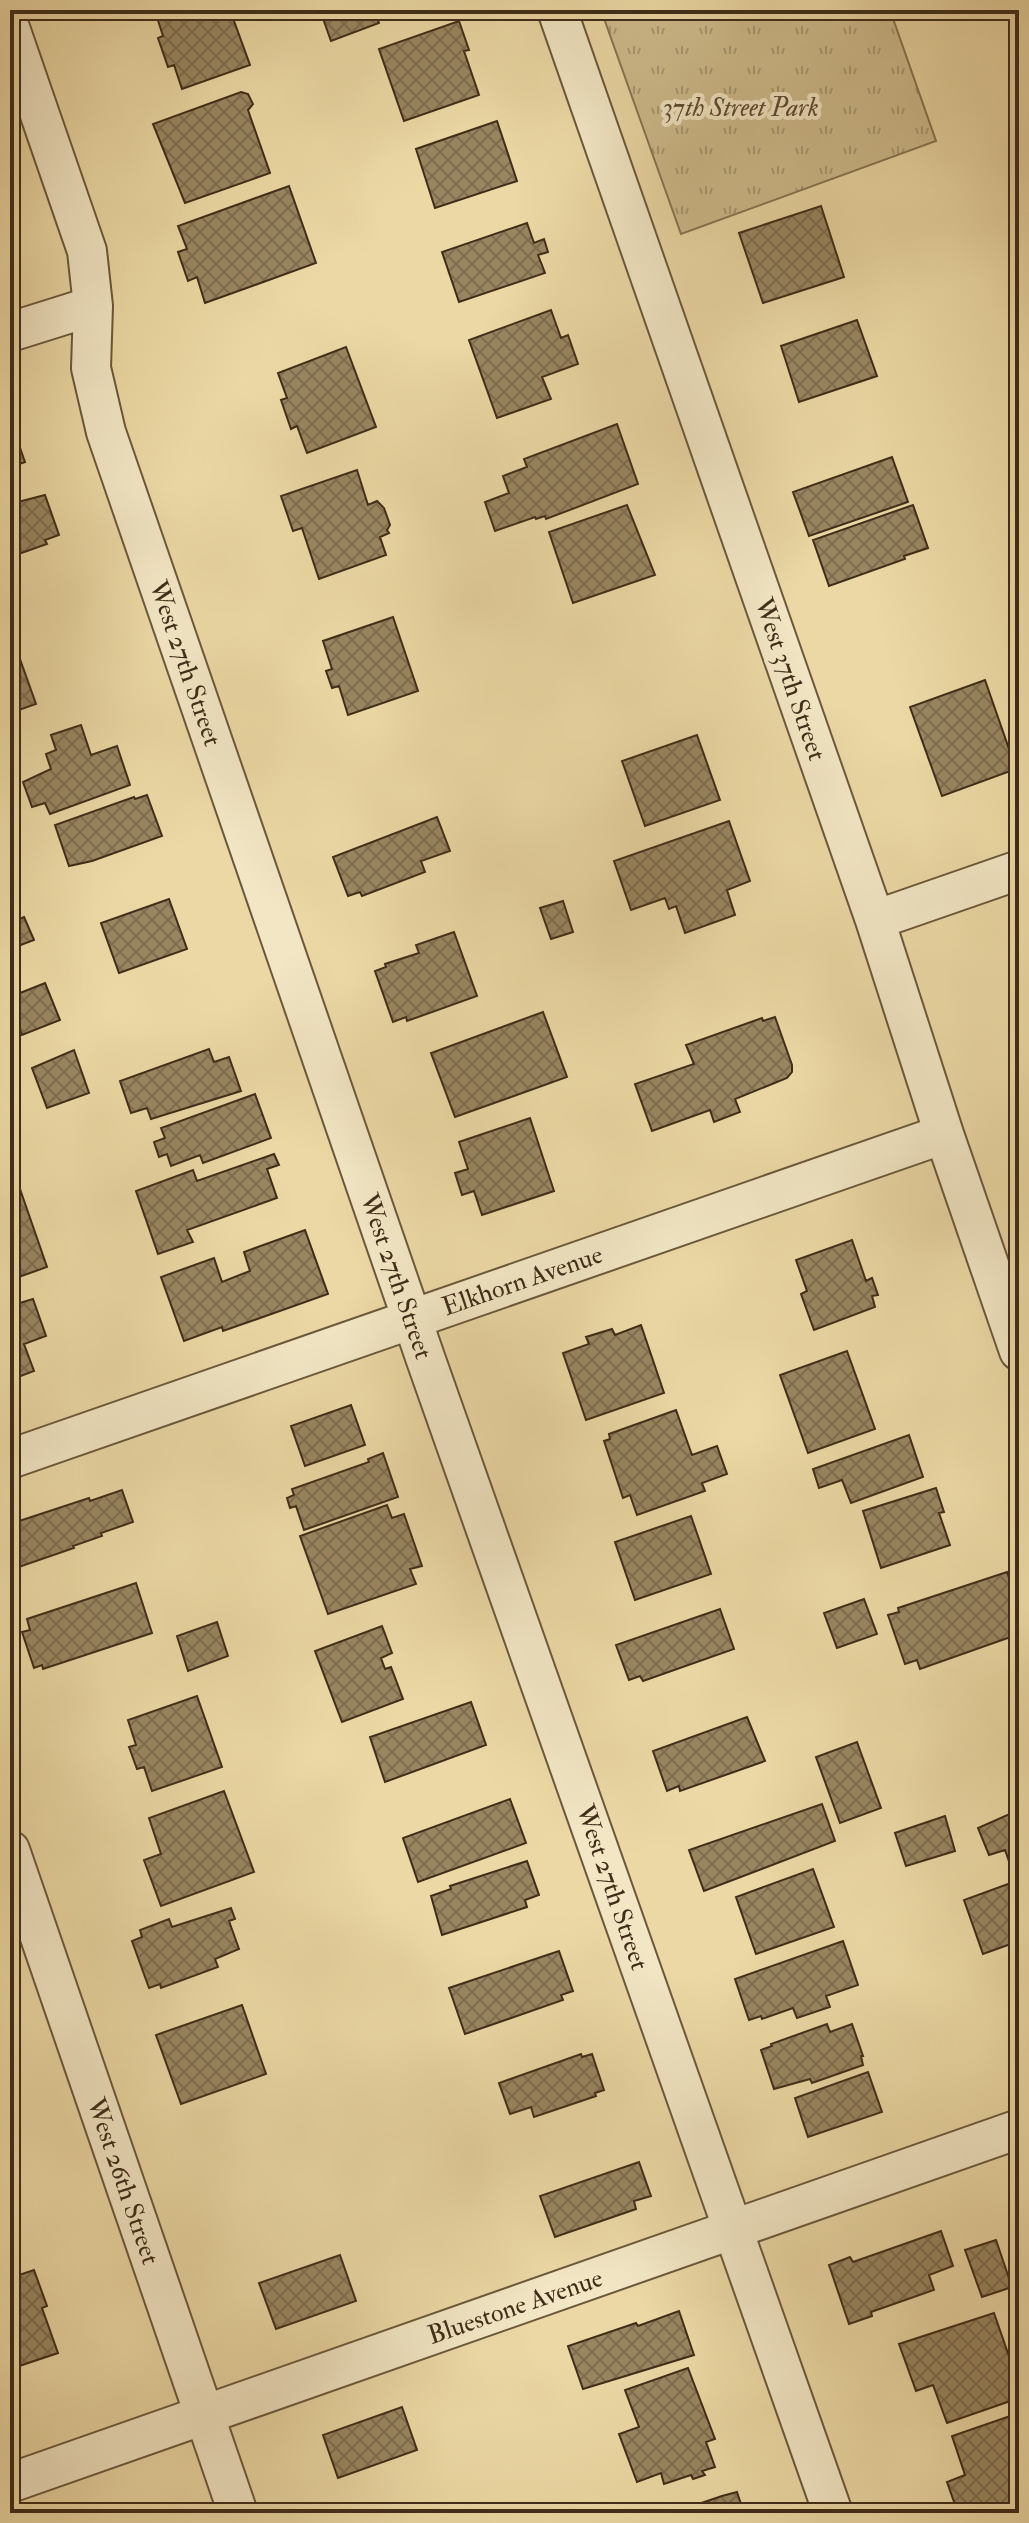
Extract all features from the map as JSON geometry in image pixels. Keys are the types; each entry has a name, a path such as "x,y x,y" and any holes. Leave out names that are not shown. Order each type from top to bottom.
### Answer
{"street":[{"name":"West 37th Street","path":"557,10 875,920 1019,1351"},
{"name":"West 27th Street","path":"10,28 87,251 93,306 91,368 106,432 412,1318 833,2513"},
{"path":"10,332 93,306"},
{"path":"875,920 1019,870"},
{"name":"Elkhorn Avenue","path":"10,1459 944,1134"},
{"name":"West 26th Street","path":"10,1850 238,2513"},
{"name":"Bluestone Avenue","path":"10,2483 1019,2129"}],"green space":[{"name":"37th Street Park","path":"601,10 890,10 936,141 681,234"}],"building":[{"path":"230,10 250,65 182,89 174,65 168,67 158,38 163,36 155,11"},
{"path":"320,10 374,10 379,23 331,41"},
{"path":"459,21 469,50 464,51 479,95 404,121 379,49"},
{"path":"241,92 248,94 253,104 248,110 270,173 185,203 153,124"},
{"path":"497,121 517,181 435,208 416,149"},
{"path":"289,186 316,263 205,303 197,277 188,281 178,252 187,249 178,226"},
{"path":"821,206 844,277 763,303 739,233"},
{"path":"527,223 534,243 544,239 548,252 538,255 545,273 459,302 442,252"},
{"path":"551,310 561,338 568,335 578,364 542,377 551,399 497,418 469,340"},
{"path":"857,320 877,376 799,402 781,346"},
{"path":"346,347 376,427 307,453 297,426 291,429 281,400 287,398 278,373"},
{"path":"10,419 25,462 10,467"},
{"path":"617,424 638,484 546,519 545,516 535,517 495,531 485,502 509,493 503,476 527,467 524,459"},
{"path":"892,457 908,502 809,536 793,492"},
{"path":"357,470 368,505 377,501 384,508 390,525 389,533 380,537 386,555 319,579 302,528 293,531 281,496"},
{"path":"45,495 59,535 45,540 47,544 10,557 10,504"},
{"path":"627,505 655,575 573,603 549,532"},
{"path":"913,505 928,548 829,586 813,540"},
{"path":"393,617 418,691 348,715 339,686 332,688 326,671 332,669 323,641"},
{"path":"10,631 36,704 10,713"},
{"path":"985,680 1016,769 942,796 910,707"},
{"path":"81,725 91,755 117,746 130,785 50,814 45,803 32,807 23,782 51,769 46,754 56,750 51,735"},
{"path":"697,735 720,800 645,826 622,761"},
{"path":"147,795 162,836 69,866 55,825"},
{"path":"437,817 450,851 421,861 425,872 362,896 360,892 348,896 333,857"},
{"path":"729,821 750,881 727,890 735,915 685,933 676,906 669,909 665,898 631,910 614,861"},
{"path":"169,899 187,949 119,973 101,923"},
{"path":"563,901 573,932 551,939 540,908"},
{"path":"24,917 34,940 10,949 10,923"},
{"path":"454,932 477,996 407,1021 406,1017 393,1022 375,971 386,967 385,964 419,953 416,945"},
{"path":"45,983 60,1020 22,1035 10,1006 10,997"},
{"path":"543,1012 567,1077 455,1117 431,1053"},
{"path":"775,1017 792,1065 792,1072 787,1078 735,1099 740,1112 714,1122 710,1110 652,1131 635,1084 694,1064 686,1045 762,1018 763,1021"},
{"path":"209,1049 214,1062 229,1057 241,1091 151,1119 147,1108 131,1113 120,1081"},
{"path":"74,1050 89,1093 47,1108 32,1068"},
{"path":"255,1094 271,1138 203,1163 200,1155 171,1166 167,1154 159,1157 154,1142 165,1138 161,1128"},
{"path":"1019,1109 1019,1136 1011,1114"},
{"path":"530,1118 554,1191 482,1215 474,1191 462,1195 455,1173 468,1169 459,1142"},
{"path":"274,1154 279,1165 267,1169 277,1198 187,1230 193,1242 158,1254 136,1191 193,1170 197,1181"},
{"path":"20,1189 47,1267 10,1280 10,1192"},
{"path":"305,1230 328,1294 223,1331 222,1327 184,1341 161,1277 214,1258 222,1282 250,1271 244,1252"},
{"path":"852,1240 866,1281 872,1278 878,1295 872,1296 875,1307 814,1330 801,1294 807,1291 796,1260"},
{"path":"33,1299 46,1336 24,1344 34,1371 10,1380 10,1303 13,1305"},
{"path":"641,1325 664,1393 586,1420 563,1353 589,1344 586,1337 612,1329 615,1335"},
{"path":"847,1351 875,1429 808,1453 780,1375"},
{"path":"351,1405 365,1445 305,1466 291,1426"},
{"path":"676,1410 692,1455 717,1446 727,1474 702,1483 705,1491 637,1515 630,1495 623,1498 604,1441 610,1439 609,1434"},
{"path":"909,1435 923,1477 851,1503 842,1480 819,1488 813,1469"},
{"path":"383,1453 398,1497 304,1530 296,1506 290,1508 287,1498 294,1495 292,1489 369,1462 368,1459"},
{"path":"936,1488 944,1512 939,1513 950,1545 881,1568 863,1511"},
{"path":"122,1490 133,1522 101,1533 102,1536 74,1548 13,1569 10,1524"},
{"path":"387,1505 392,1518 404,1514 422,1566 410,1569 416,1584 328,1614 300,1536"},
{"path":"691,1516 711,1574 635,1600 615,1542"},
{"path":"1007,1572 1019,1606 1019,1634 920,1669 917,1660 905,1664 888,1615 899,1612 898,1608"},
{"path":"136,1583 152,1633 43,1669 42,1665 34,1668 22,1632 30,1630 27,1619"},
{"path":"864,1599 877,1634 837,1648 824,1613"},
{"path":"720,1609 734,1649 643,1681 640,1676 629,1680 616,1645"},
{"path":"217,1622 228,1656 188,1671 177,1636"},
{"path":"382,1626 392,1653 381,1658 385,1669 391,1667 403,1699 342,1722 315,1651"},
{"path":"197,1696 222,1767 152,1791 144,1767 137,1769 129,1747 136,1745 128,1720"},
{"path":"471,1702 486,1745 385,1782 370,1737"},
{"path":"747,1717 765,1761 680,1791 679,1786 667,1791 653,1751"},
{"path":"857,1742 881,1808 840,1823 816,1757"},
{"path":"224,1791 254,1872 161,1906 144,1860 161,1854 149,1818"},
{"path":"510,1799 526,1843 418,1882 403,1838"},
{"path":"822,1804 835,1841 704,1891 689,1850"},
{"path":"1019,1810 1019,1865 1011,1867 1005,1850 989,1855 978,1828"},
{"path":"945,1816 955,1851 906,1866 895,1833"},
{"path":"527,1861 539,1895 525,1900 527,1907 442,1935 431,1896 451,1889 450,1886"},
{"path":"813,1869 834,1927 756,1954 736,1897"},
{"path":"1019,1880 1019,1941 983,1954 964,1900"},
{"path":"231,1908 235,1919 229,1921 239,1949 215,1959 218,1967 161,1988 160,1984 149,1988 132,1941 142,1937 140,1930 169,1919 172,1927"},
{"path":"843,1941 858,1985 826,1996 830,2007 797,2018 793,2008 762,2019 761,2016 749,2020 735,1979"},
{"path":"559,1951 573,1991 561,1995 563,2000 465,2034 449,1988"},
{"path":"242,2005 266,2074 181,2104 156,2035"},
{"path":"827,2024 830,2032 852,2024 863,2065 812,2083 810,2079 774,2089 761,2050"},
{"path":"581,2054 582,2057 592,2054 604,2090 595,2093 596,2096 534,2117 531,2107 510,2114 499,2083"},
{"path":"868,2072 882,2112 808,2137 795,2098"},
{"path":"639,2162 651,2196 634,2201 636,2209 555,2237 540,2196"},
{"path":"941,2231 953,2266 929,2275 934,2290 871,2312 872,2316 849,2324 829,2265 850,2257 853,2262"},
{"path":"996,2240 1012,2287 982,2297 965,2250"},
{"path":"340,2255 356,2301 276,2329 259,2283"},
{"path":"34,2270 47,2306 42,2308 58,2353 10,2369 10,2278"},
{"path":"679,2311 694,2355 583,2389 568,2346"},
{"path":"994,2313 1019,2385 1019,2398 947,2423 933,2385 916,2391 899,2344"},
{"path":"688,2368 715,2439 706,2442 715,2467 702,2471 705,2475 693,2479 691,2475 664,2484 661,2473 637,2482 619,2434 639,2427 625,2390"},
{"path":"402,2407 417,2450 338,2478 323,2435"},
{"path":"1019,2413 1019,2506 999,2513 958,2513 947,2482 965,2475 952,2436"},
{"path":"737,2492 744,2513 672,2513 722,2496"},
{"path":"429,2503 433,2513 402,2513"},
{"path":"526,2506 529,2513 507,2513"}]}
